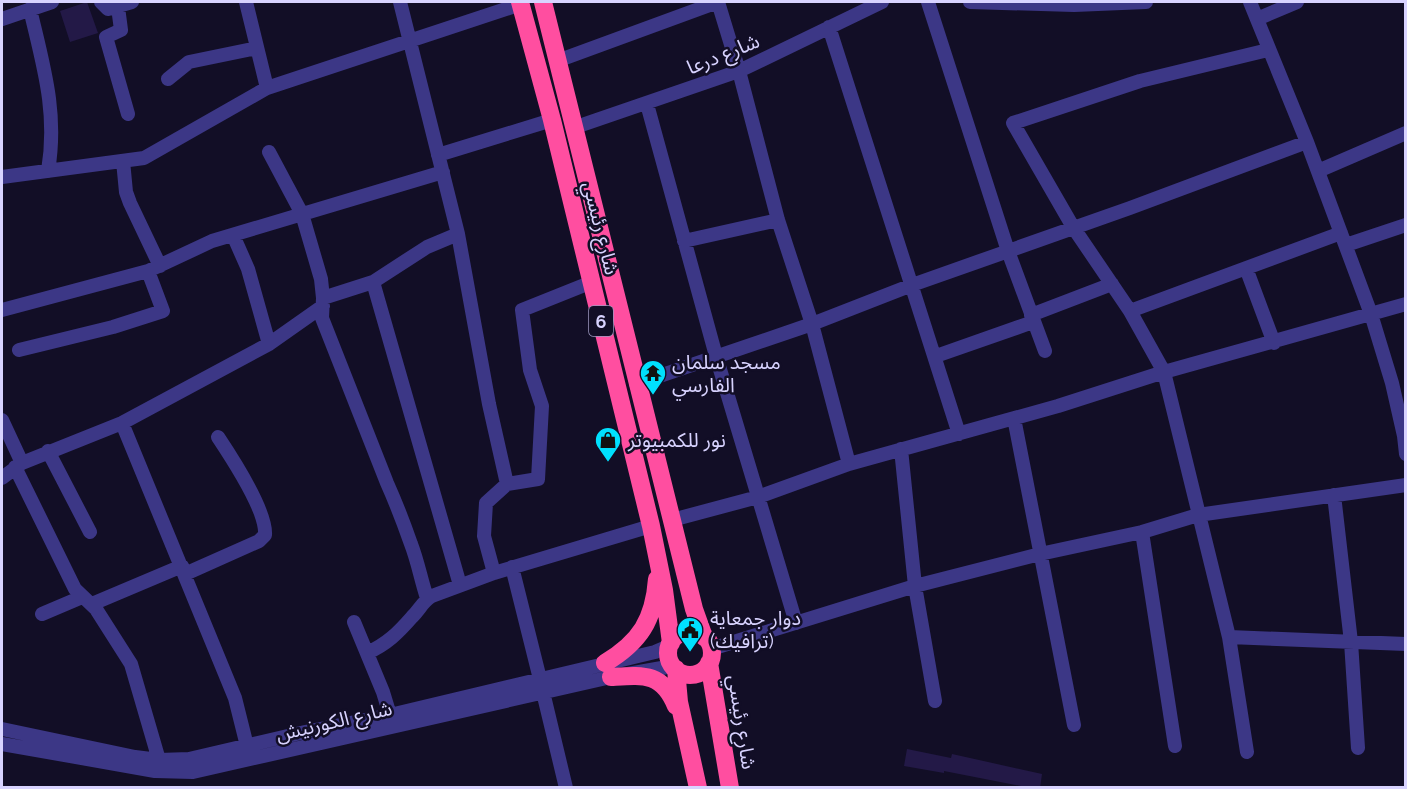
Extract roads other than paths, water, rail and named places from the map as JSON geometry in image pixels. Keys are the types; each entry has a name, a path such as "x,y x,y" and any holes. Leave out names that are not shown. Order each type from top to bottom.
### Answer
{"highway":[{"name":"شارع رئيسي","path":"543,2 636,384 694,609 708,649 730,788"},
{"name":"شارع رئيسي","path":"521,3 552,120 651,526 664,590 670,644"},
{"path":"608,670 634,641 648,621 656,596 656,551"},
{"path":"675,668 685,674 702,671 708,649 698,633 688,631 678,635 670,644 669,657 675,668 679,702 698,788"},
{"path":"608,670 645,676 663,685 674,701 687,738"}],"street":[{"path":"2,20 52,2"},
{"path":"101,2 108,9 132,2"},
{"path":"246,2 267,88"},
{"path":"400,2 458,234 489,404 507,484"},
{"path":"557,61 718,2 739,70 778,220 812,324 849,464"},
{"name":"شارع درعا","path":"573,128 739,70 882,2"},
{"path":"928,2 1008,251 1045,351"},
{"path":"970,2 1074,5 1146,2"},
{"path":"1250,2 1308,142 1371,314 1392,383 1406,454"},
{"path":"1257,19 1297,2"},
{"path":"2,177 144,158 267,88 521,3"},
{"path":"118,7 121,30 106,37 128,114"},
{"path":"30,9 50,98 52,144 48,171"},
{"path":"828,27 936,356 959,434"},
{"path":"168,79 189,62 257,48"},
{"path":"1247,752 1229,637 1164,372 1130,311 1073,227 1013,123 1140,81 1268,50"},
{"path":"647,104 716,356 796,623"},
{"path":"438,156 552,120"},
{"path":"1318,171 1406,133"},
{"path":"636,384 812,324 912,285 1308,142"},
{"path":"269,152 302,214 321,279 322,318 412,545 419,578 427,598"},
{"path":"19,350 113,327 163,310 154,269 126,192 123,161"},
{"path":"2,310 154,269 212,241 443,172"},
{"path":"684,241 778,220"},
{"path":"1130,311 1246,268 1344,239 1406,225"},
{"path":"2,478 18,465 48,451 122,423 269,344 323,302 373,282 428,247 458,234"},
{"path":"233,235 248,269 269,344"},
{"path":"1246,268 1274,343"},
{"path":"373,282 460,585"},
{"path":"494,573 484,536 486,503 507,484 538,479 542,406 530,370 522,310 592,282"},
{"path":"936,356 1112,284"},
{"path":"672,520 758,497 849,464 1406,304"},
{"path":"1014,418 1074,725"},
{"path":"2,420 18,465 75,589 87,600 131,664 159,760"},
{"path":"122,423 235,698 247,746"},
{"path":"42,614 184,570 260,541 265,535 265,528 249,488 218,437"},
{"path":"901,449 915,586 935,701"},
{"path":"48,451 90,532"},
{"path":"708,649 915,586 1041,554 1142,532 1198,515 1406,485"},
{"path":"1334,495 1351,642 1358,748"},
{"path":"367,653 391,640 427,598 512,567 651,526"},
{"path":"1142,532 1175,746"},
{"path":"512,567 566,788"},
{"path":"354,622 390,715"},
{"path":"1229,637 1406,644"},
{"name":"شارع الكورنيش","path":"2,744 155,771 193,772 308,746 608,670 670,644"},
{"name":"شارع الكورنيش","path":"608,670 675,668"},
{"name":"شارع الكورنيش","path":"2,729 159,760 189,759 305,732 542,686"},
{"path":"305,732 308,746"}],"place":[{"name":"مسجد سلمان الفارسي","path":"653,396"},
{"name":"نور للكمبيوتر","path":"608,463"},
{"name":"دوار جمعاية (ترافيك)","path":"690,653"}]}
